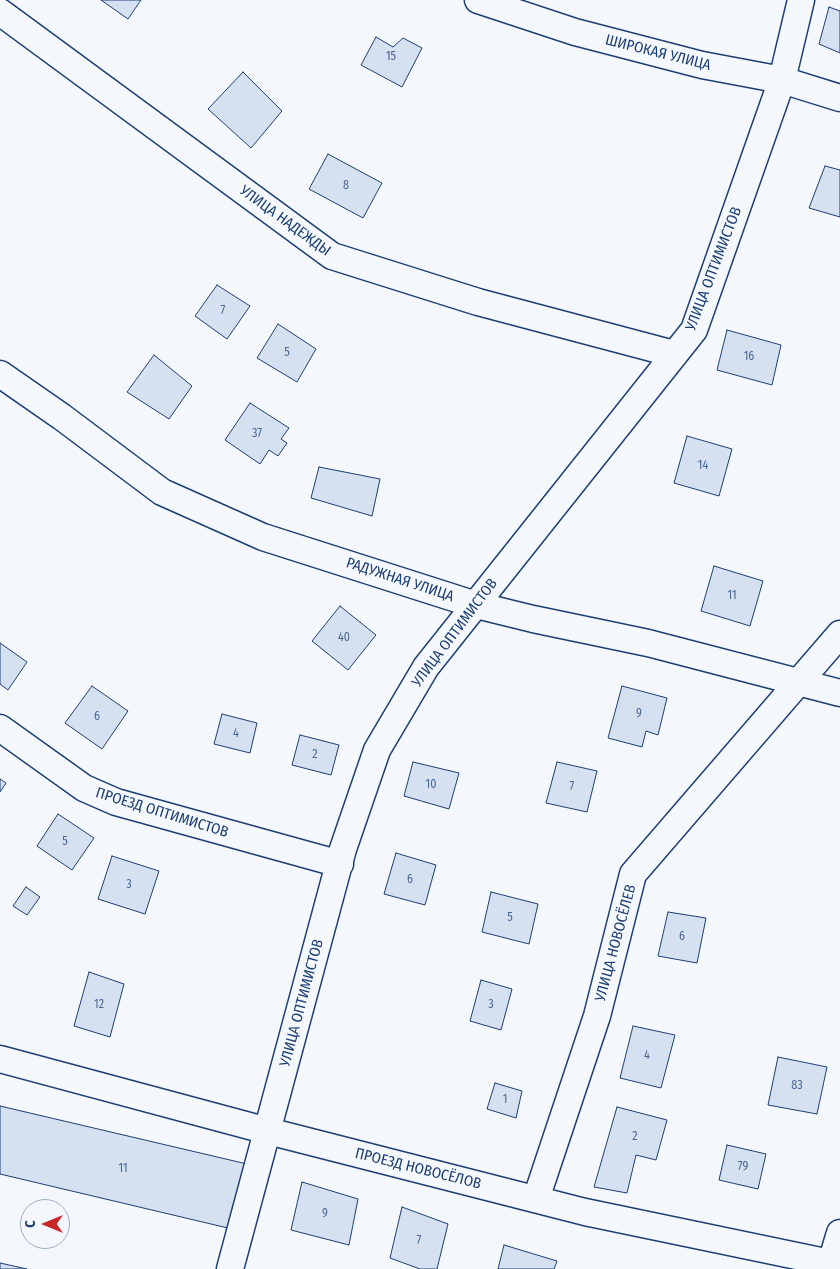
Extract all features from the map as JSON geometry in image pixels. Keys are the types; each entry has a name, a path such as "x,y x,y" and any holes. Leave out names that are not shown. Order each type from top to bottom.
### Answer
{"street":[{"name":"ШИРОКАЯ УЛИЦА","path":"478,0 575,32 702,64 782,80 840,98"},
{"name":"УЛИЦА ОПТИМИСТОВ","path":"230,1269 343,849 377,750 426,667 694,330 782,80 800,0"},
{"name":"УЛИЦА НАДЕЖДЫ","path":"4,11 332,256 478,302 674,354"},
{"name":"РАДУЖНАЯ УЛИЦА","path":"0,374 62,417 162,492 263,537 476,605 648,643 840,693"},
{"name":"УЛИЦА НОВОСЁЛЕВ","path":"536,1199 597,1016 633,874 840,634"},
{"name":"ПРОЕЗД ОПТИМИСТОВ","path":"0,728 84,788 108,798 340,864"},
{"name":"ПРОЕЗД НОВОСЁЛОВ","path":"0,1058 268,1131 585,1212 836,1264"},
{"path":"836,1264 840,1233"}],"building":[{"path":"101,0 141,0 128,19"},
{"path":"829,7 840,11 840,53 819,44"},
{"path":"376,37 393,47 403,38 422,48 402,87 361,65"},
{"path":"243,72 282,111 251,148 208,109"},
{"path":"328,154 382,183 363,218 309,189"},
{"path":"825,166 840,170 840,217 809,208"},
{"path":"217,285 250,306 227,339 195,316"},
{"path":"278,324 316,349 297,382 257,358"},
{"path":"727,330 781,345 772,385 717,370"},
{"path":"154,355 192,386 169,419 127,392"},
{"path":"250,403 289,428 281,439 287,443 278,456 269,450 260,464 225,440"},
{"path":"687,436 732,449 719,496 674,483"},
{"path":"319,467 380,479 372,516 311,498"},
{"path":"714,566 763,581 750,626 701,611"},
{"path":"340,606 376,635 348,670 312,641"},
{"path":"0,643 27,662 8,690 0,684"},
{"path":"92,686 128,711 102,749 65,723"},
{"path":"622,686 667,698 658,735 646,731 642,747 608,738"},
{"path":"222,714 257,723 250,753 214,744"},
{"path":"300,735 339,745 331,775 292,765"},
{"path":"413,762 459,773 449,809 404,796"},
{"path":"557,762 597,771 587,812 546,803"},
{"path":"0,779 6,783 0,792"},
{"path":"58,814 94,838 72,870 37,846"},
{"path":"396,853 436,865 425,905 384,894"},
{"path":"112,856 159,871 145,914 98,899"},
{"path":"26,887 40,897 27,915 13,906"},
{"path":"491,892 538,904 529,944 482,932"},
{"path":"668,912 706,918 697,963 658,956"},
{"path":"89,972 124,984 110,1037 74,1026"},
{"path":"481,980 512,989 501,1030 470,1021"},
{"path":"633,1026 675,1035 661,1088 620,1078"},
{"path":"778,1057 827,1067 817,1114 768,1105"},
{"path":"495,1083 522,1091 516,1118 487,1109"},
{"path":"0,1106 247,1164 232,1229 0,1174"},
{"path":"617,1107 667,1120 656,1160 636,1155 627,1193 594,1187"},
{"path":"727,1145 766,1154 758,1189 719,1180"},
{"path":"302,1182 358,1199 349,1245 291,1230"},
{"path":"402,1207 448,1224 437,1269 420,1269 390,1258"},
{"path":"504,1245 557,1261 554,1269 498,1269"},
{"path":"0,1263 27,1269 0,1269"}]}
